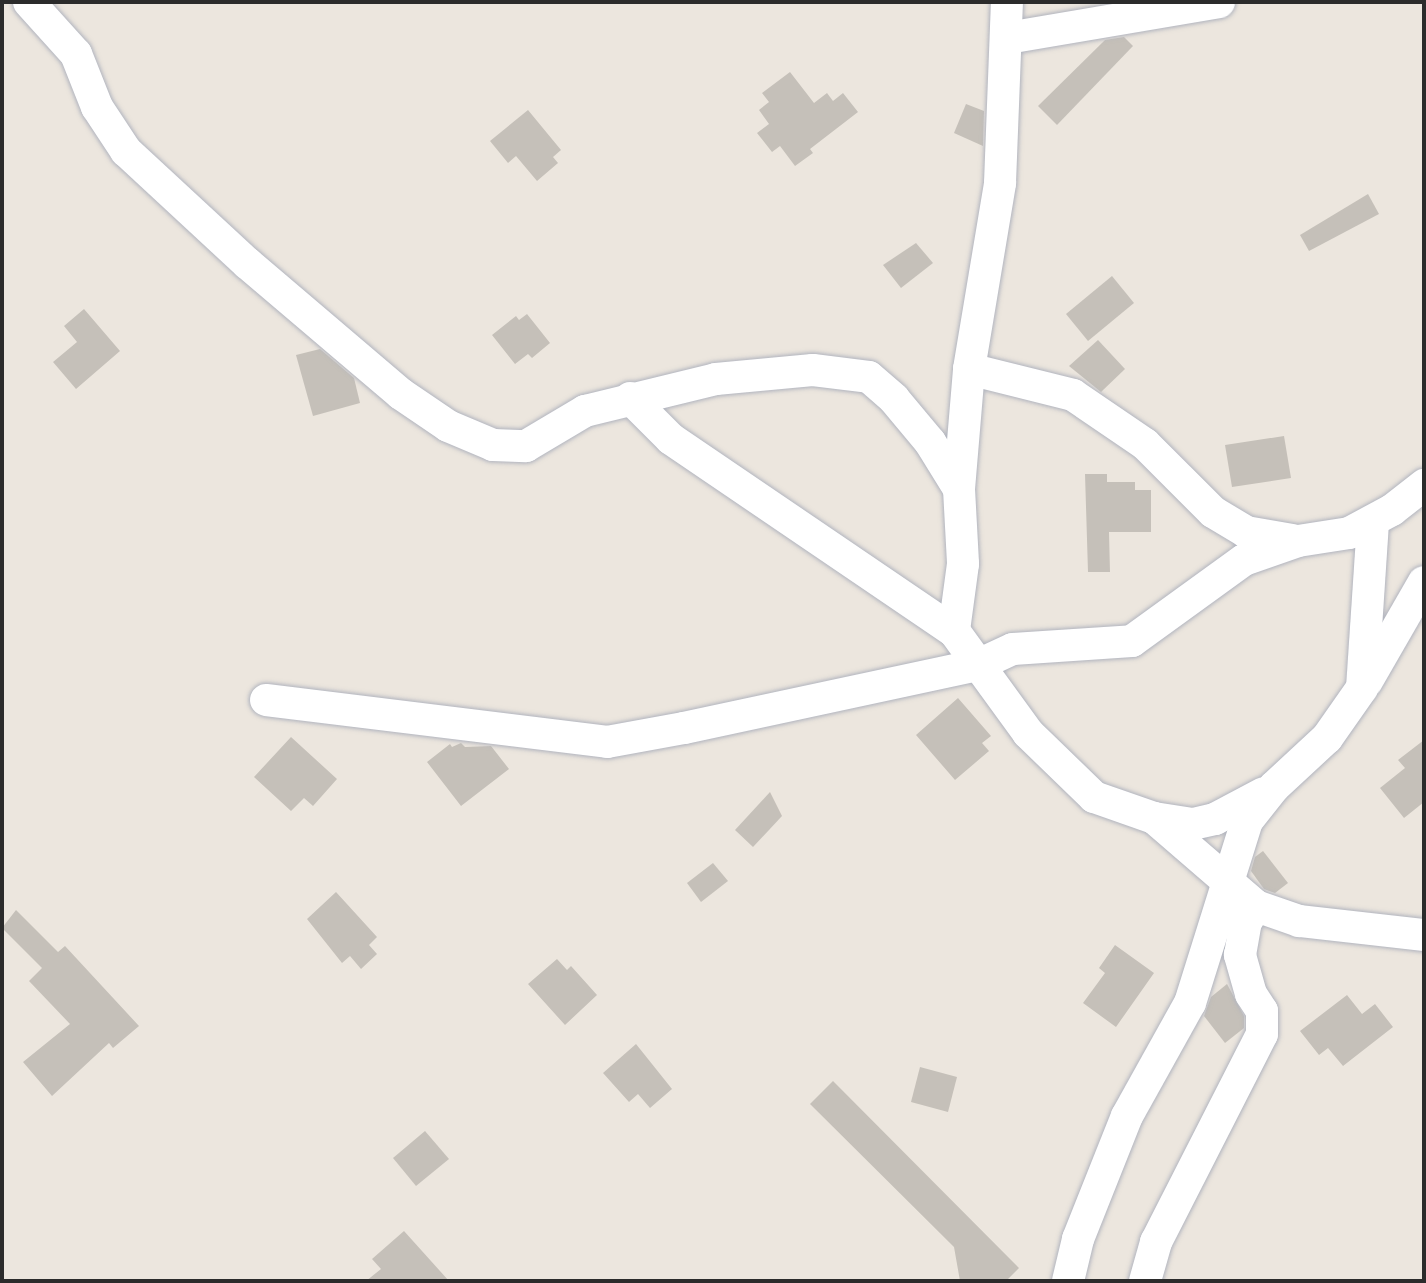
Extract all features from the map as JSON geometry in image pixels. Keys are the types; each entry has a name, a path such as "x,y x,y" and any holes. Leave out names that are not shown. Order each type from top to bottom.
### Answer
{"street":[{"path":"29,2 76,54 97,107 126,151 257,272 401,394 448,426 494,444 526,446 585,411 631,398 716,379 813,370 869,377 894,399 930,442 959,489"},
{"path":"954,631 963,564 959,489 969,369 1000,183 1007,2"},
{"path":"1007,38 1219,2"},
{"path":"969,369 1073,396 1145,444 1213,513 1246,533 1298,541"},
{"path":"631,398 671,439 954,631 1063,772 1094,797 1154,818 1193,824 1236,809 1274,787"},
{"path":"266,700 607,742 978,665 1013,649 1132,641 1244,560 1298,541 1349,533 1373,522 1424,485"},
{"path":"1362,688 1373,522"},
{"path":"1068,1281 1096,1190 1127,1116 1190,1003 1247,821 1274,787 1327,738 1362,688 1424,582"},
{"path":"1154,818 1256,906 1299,921 1424,935"},
{"path":"1145,1281 1156,1242 1262,1034 1262,1011 1251,994 1240,956 1243,931 1256,906"}],"building":[{"path":"1124,37 1133,46 1057,125 1038,106 1105,40"},
{"path":"790,72 814,103 827,93 833,101 843,93 858,112 810,149 813,153 795,166 780,146 772,152 757,133 769,124 759,110 769,102 762,93"},
{"path":"966,104 984,111 983,146 954,133"},
{"path":"528,110 561,150 553,157 558,163 537,181 516,156 508,163 490,141"},
{"path":"1368,194 1379,214 1309,251 1300,235"},
{"path":"916,243 933,263 901,288 883,265"},
{"path":"1112,276 1134,303 1088,341 1066,314"},
{"path":"84,309 120,351 76,389 53,362 77,342 64,326"},
{"path":"527,314 550,343 532,358 528,354 515,364 492,335 516,316 519,320"},
{"path":"1098,340 1125,369 1101,392 1069,366"},
{"path":"320,349 354,378 360,403 313,416 296,355"},
{"path":"1284,436 1291,478 1232,487 1225,445"},
{"path":"1085,474 1107,474 1107,482 1135,482 1135,490 1151,490 1151,532 1109,532 1110,572 1088,572"},
{"path":"958,698 991,736 982,743 989,751 955,780 916,735"},
{"path":"291,737 337,779 313,806 304,798 291,811 254,777"},
{"path":"1424,740 1424,802 1404,818 1380,788 1405,768 1398,760"},
{"path":"461,743 465,747 491,746 509,769 461,806 427,762 450,744 452,747"},
{"path":"770,792 782,816 753,847 735,830"},
{"path":"1263,851 1288,883 1275,893 1264,889 1251,871 1255,857"},
{"path":"713,863 728,881 701,902 687,883"},
{"path":"336,892 377,937 369,945 377,954 361,969 350,956 342,963 307,919"},
{"path":"16,910 58,952 65,946 139,1026 113,1048 109,1043 52,1096 23,1062 70,1024 29,981 42,968 2,928"},
{"path":"1115,945 1154,973 1116,1027 1083,1003 1105,973 1099,968"},
{"path":"557,959 567,970 571,966 597,995 565,1025 528,984"},
{"path":"1227,984 1244,1016 1244,1028 1225,1043 1204,1016 1211,997"},
{"path":"1347,995 1362,1014 1375,1004 1393,1027 1343,1066 1328,1048 1319,1055 1300,1031"},
{"path":"636,1044 672,1089 650,1108 638,1094 629,1102 603,1073"},
{"path":"920,1067 957,1077 948,1112 911,1102"},
{"path":"833,1081 1019,1268 1006,1281 960,1281 954,1247 810,1104"},
{"path":"425,1131 449,1159 416,1186 393,1158"},
{"path":"404,1231 449,1281 366,1281 381,1269 372,1259"}]}
